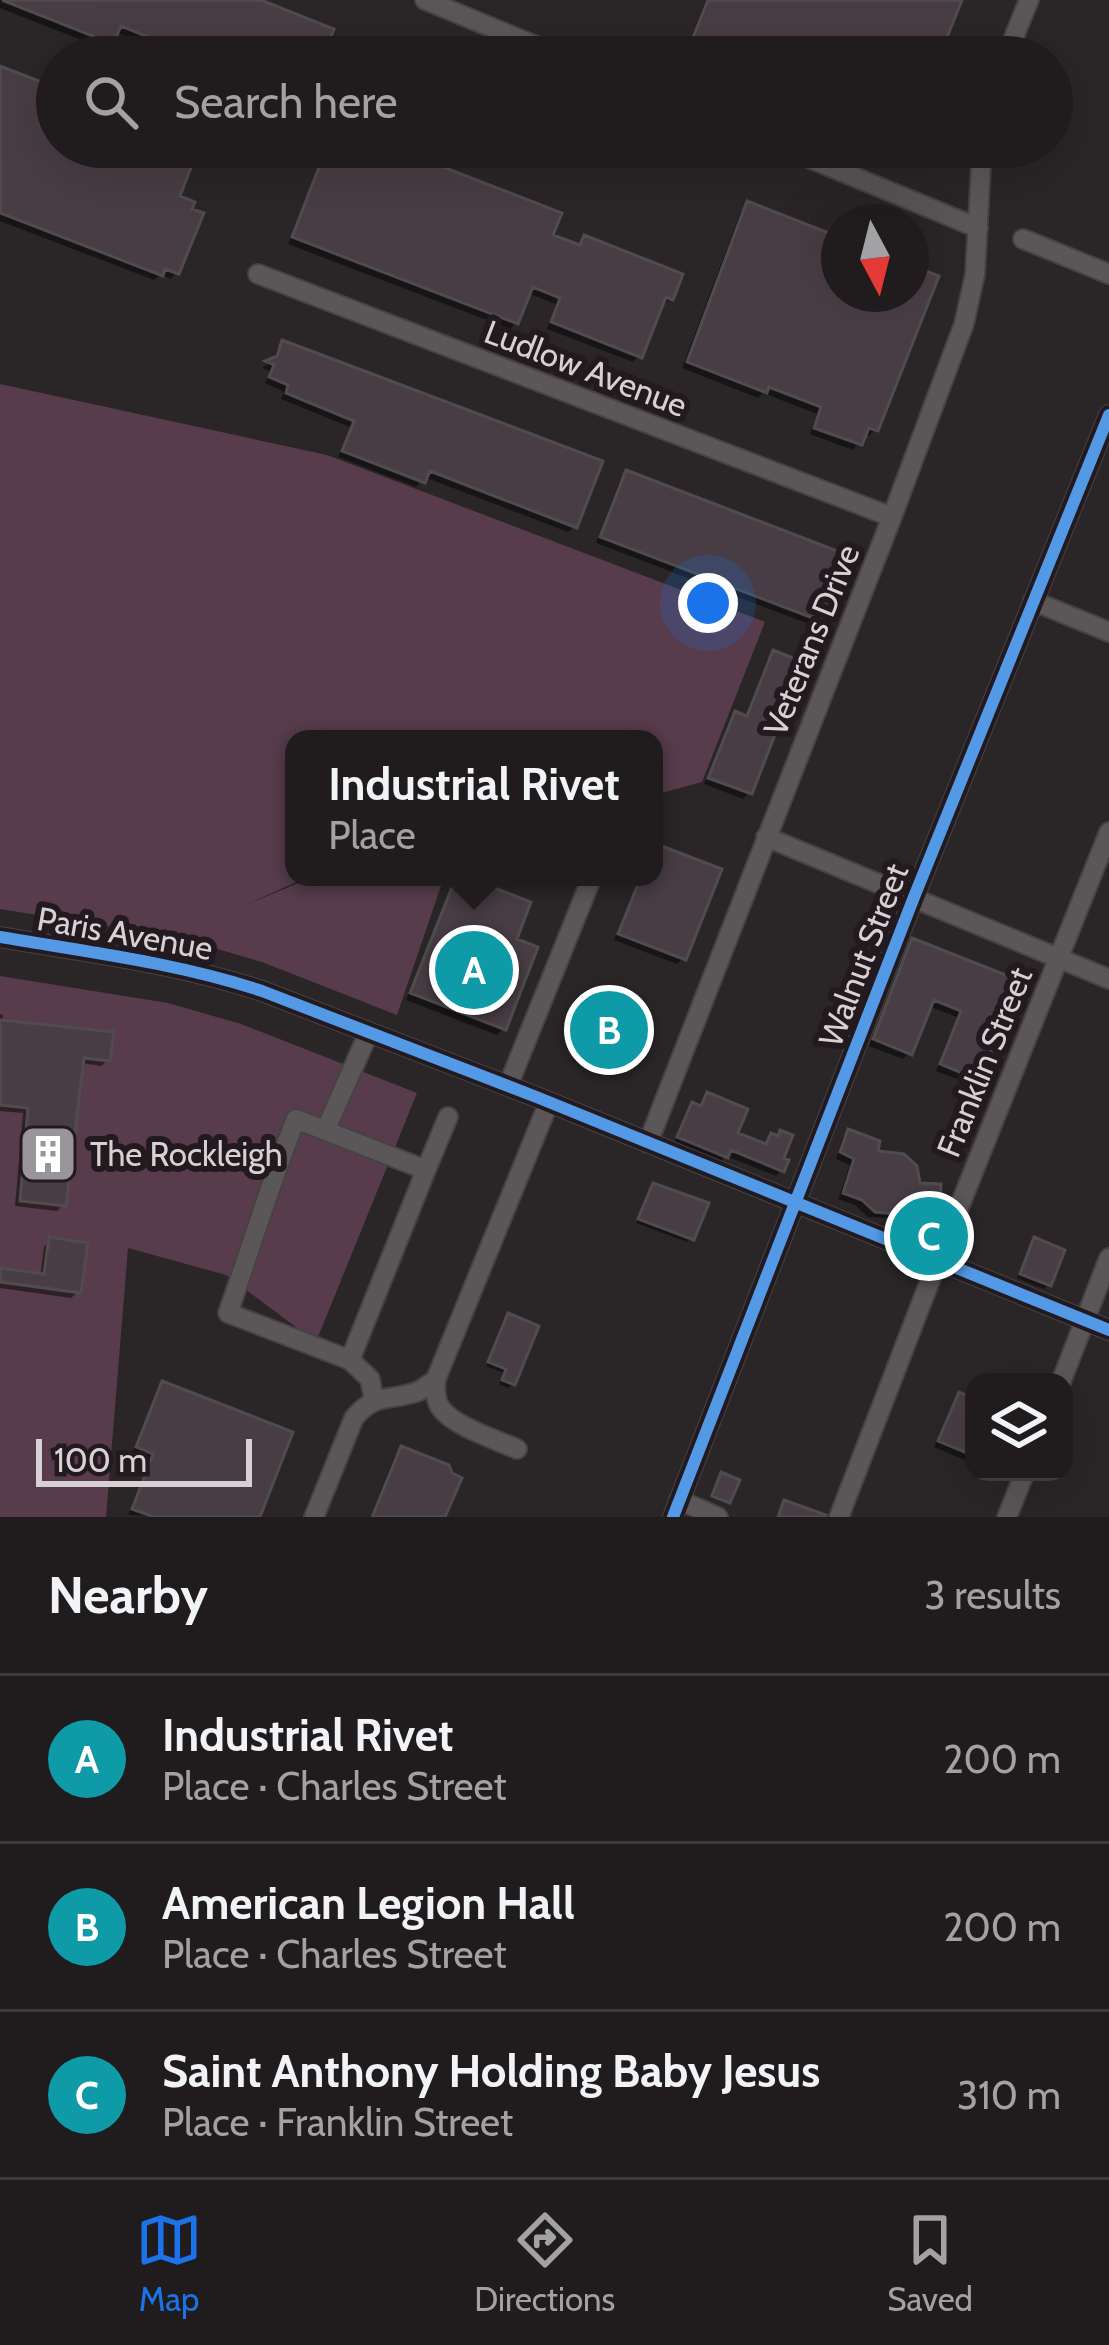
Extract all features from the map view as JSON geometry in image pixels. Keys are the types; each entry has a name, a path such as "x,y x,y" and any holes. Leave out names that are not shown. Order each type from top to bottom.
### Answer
{"street":[{"path":"425,0 512,36"},
{"path":"1014,36 1029,0"},
{"path":"833,168 978,228"},
{"name":"Veterans Drive","path":"648,1143 964,324 974,279 981,168"},
{"path":"1023,239 1109,274"},
{"name":"Ludlow Avenue","path":"258,274 892,517"},
{"name":"Walnut Street","path":"676,1509 914,897 1109,415"},
{"path":"1033,601 1109,632"},
{"name":"Franklin Street","path":"839,1517 1109,832"},
{"path":"766,837 1109,979"},
{"path":"508,1086 588,886"},
{"name":"Paris Avenue","path":"0,937 216,976 549,1102 1109,1330"},
{"path":"325,1131 369,1033"},
{"path":"517,1449 451,1418 439,1406 436,1379 549,1102"},
{"path":"350,1360 448,1117"},
{"path":"374,1400 370,1379 350,1360 228,1312 296,1119 426,1170"},
{"path":"1064,1373 1109,1258"},
{"path":"314,1517 354,1418 364,1406 420,1391 436,1379"},
{"path":"1007,1517 1021,1481"},
{"path":"676,1509 718,1517"}],"shaded area":[{"path":"0,384 327,455 765,622 702,782 663,793 663,730 285,730 288,886 243,906 291,886 441,886 397,1015 262,962 180,938 0,909"},
{"path":"0,976 168,1003 241,1024 417,1093 316,1342 226,1275 128,1248 106,1517 0,1517"}],"building":[{"path":"2,0 261,0 334,29 331,36 146,36 121,26 117,36 93,36"},
{"path":"708,0 962,0 947,36 693,36"},
{"path":"0,66 36,80 36,168 191,168 180,196 195,202 192,209 204,213 179,274 165,269 163,276 0,213"},
{"path":"319,168 445,168 562,213 553,235 580,245 584,235 683,274 673,300 666,297 642,358 551,322 560,298 533,287 518,324 292,237"},
{"path":"747,201 821,230 821,312 925,312 878,431 869,428 862,445 814,428 821,407 769,387 767,393 687,362"},
{"path":"929,272 939,276 929,301"},
{"path":"282,340 603,461 577,528 430,471 425,483 342,451 354,421 286,393 288,385 269,377 274,365 265,361 277,356"},
{"path":"626,470 848,555 823,622 600,537"},
{"path":"773,650 803,662 752,794 708,778 735,711 747,716"},
{"path":"663,846 722,869 686,960 618,934 637,886 663,886"},
{"path":"452,886 489,886 531,902 517,939 538,947 506,1030 410,993"},
{"path":"912,938 1021,981 981,1081 940,1064 961,1011 934,1000 912,1055 873,1039"},
{"path":"605,993 637,1006 612,1067 580,1054"},
{"name":"The Rockleigh","path":"0,1020 114,1032 110,1061 84,1058 66,1206 20,1201 28,1108 0,1105"},
{"path":"707,1092 748,1109 738,1133 766,1144 771,1133 778,1136 780,1130 793,1135 784,1172 731,1150 728,1158 677,1137 692,1102 701,1106"},
{"path":"848,1129 880,1141 878,1151 904,1154 917,1166 920,1183 941,1184 940,1204 929,1218 912,1205 895,1214 875,1212 862,1200 843,1193 854,1159 840,1152"},
{"path":"653,1183 709,1203 694,1240 638,1219"},
{"path":"49,1237 88,1243 81,1293 0,1282 0,1268 44,1274"},
{"path":"1034,1237 1065,1250 1051,1286 1020,1274"},
{"path":"508,1313 539,1326 515,1385 502,1380 506,1369 488,1362"},
{"path":"162,1381 293,1432 260,1517 154,1517 132,1509 153,1454 136,1447"},
{"path":"959,1392 965,1395 965,1452 938,1441"},
{"path":"401,1446 449,1465 462,1478 445,1517 372,1517"},
{"path":"721,1472 740,1480 730,1503 712,1496"},
{"path":"784,1500 826,1515 826,1517 778,1517"}],"cycle path":[{"path":"673,1517 914,897 1109,415"},
{"path":"0,937 165,966 262,991 1109,1330"}],"place":[{"name":"Industrial Rivet","path":"474,970"},
{"name":"American Legion Hall","path":"609,1030"},
{"name":"The Rockleigh","path":"48,1154"},
{"name":"Saint Anthony Holding Baby Jesus","path":"929,1236"}]}
